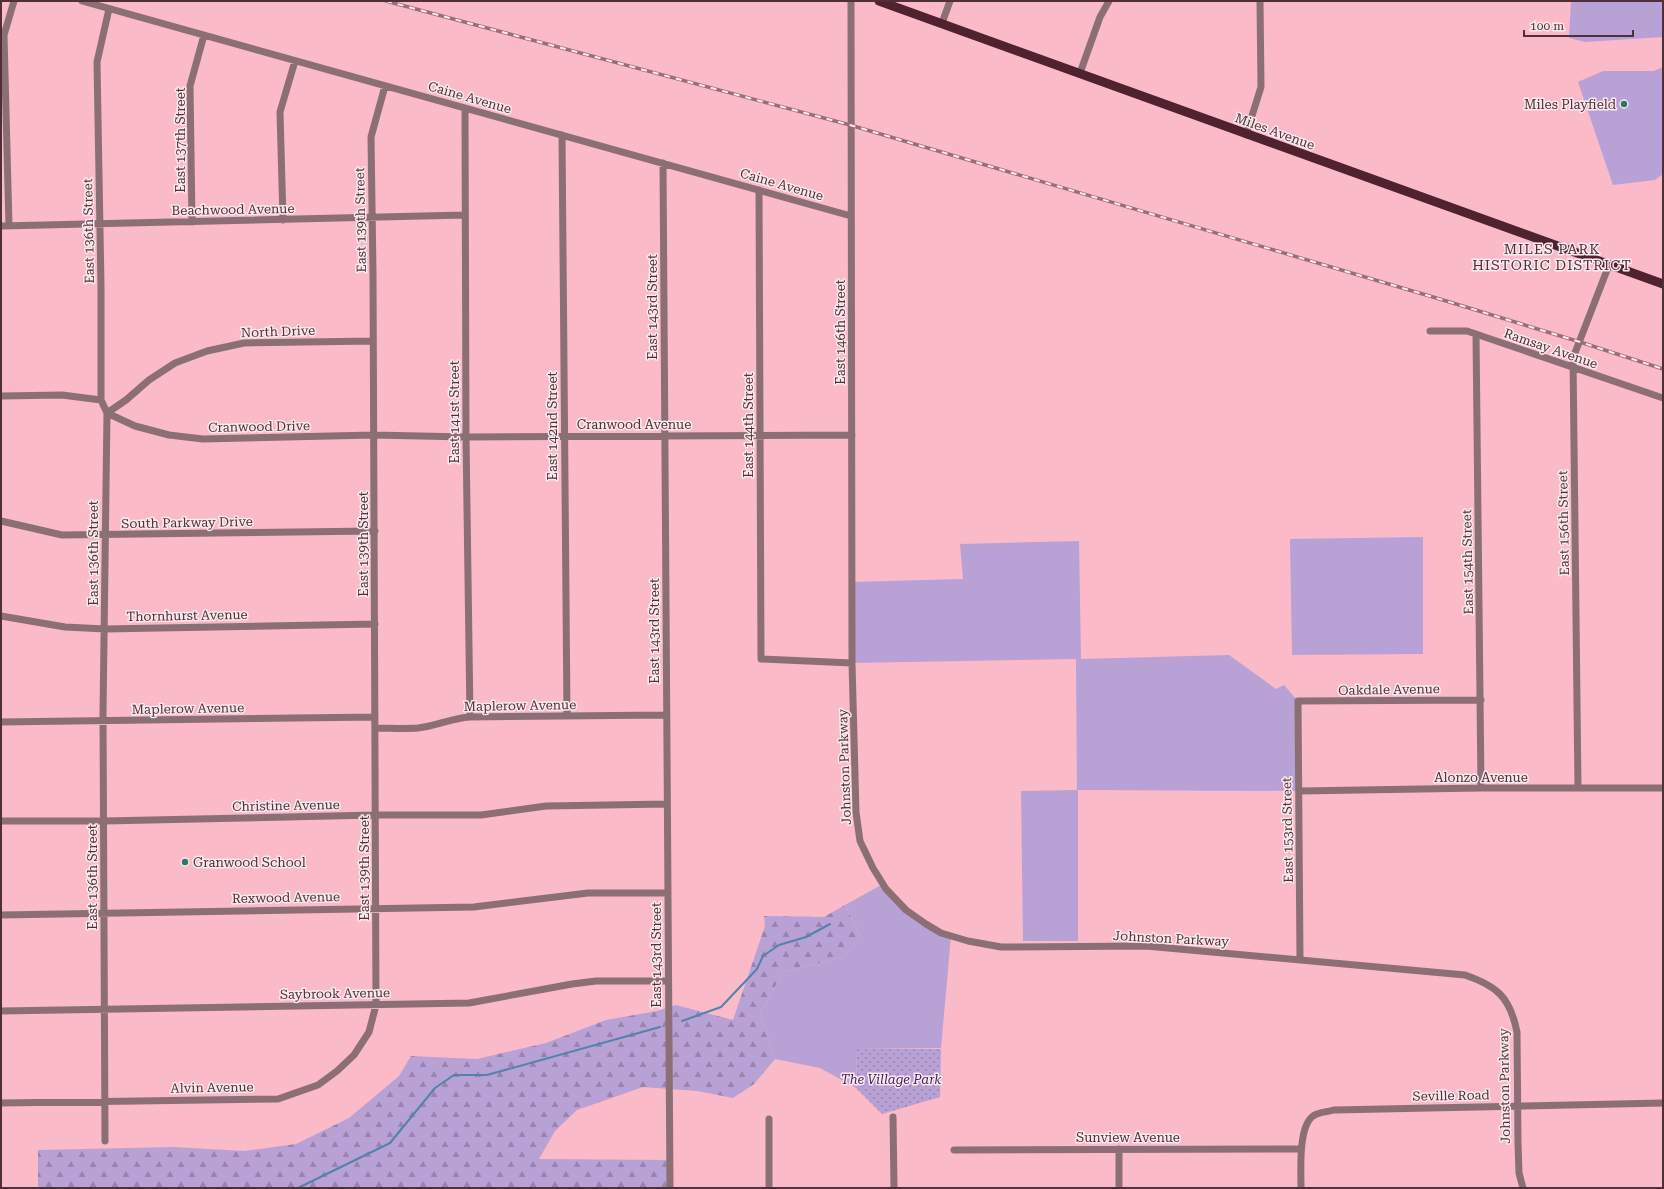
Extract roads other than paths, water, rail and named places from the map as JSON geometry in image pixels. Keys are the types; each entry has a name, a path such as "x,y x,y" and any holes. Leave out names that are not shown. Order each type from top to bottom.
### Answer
{"main road":[{"name":"Miles Avenue","path":"879,1 1080,73 1246,135 1663,284"}],"street":[{"path":"9,226 4,35 14,1"},
{"name":"Caine Avenue","path":"82,1 851,216"},
{"name":"East 146th Street","path":"851,1 852,663"},
{"path":"942,23 950,1"},
{"path":"1080,73 1100,17 1109,1"},
{"path":"1246,135 1261,88 1260,1"},
{"name":"East 136th Street","path":"105,1141 104,722 107,413 101,400 97,62 109,9"},
{"name":"East 137th Street","path":"192,222 190,86 204,35"},
{"path":"283,220 280,112 295,60"},
{"name":"East 139th Street","path":"376,1004 374,341 371,137 385,86"},
{"name":"East 141st Street","path":"465,108 466,437 470,717"},
{"name":"East 142nd Street","path":"562,135 567,716"},
{"name":"East 143rd Street","path":"663,163 670,1188"},
{"name":"East 144th Street","path":"759,190 761,659 852,663"},
{"name":"Beachwood Avenue","path":"1,226 465,215"},
{"name":"East 156th Street","path":"1578,788 1573,358 1610,265"},
{"name":"Ramsay Avenue","path":"1430,331 1467,331 1663,398"},
{"name":"East 154th Street","path":"1476,335 1481,788"},
{"name":"North Drive","path":"107,413 126,400 149,380 175,363 207,351 244,343 374,341"},
{"path":"1,396 62,395 101,400"},
{"name":"Cranwood Drive","path":"107,413 135,426 169,436 203,439 374,436 416,437"},
{"name":"Cranwood Avenue","path":"416,437 852,435"},
{"name":"South Parkway Drive","path":"1,521 62,535 105,536 375,531"},
{"name":"Thornhurst Avenue","path":"1,616 65,627 105,629 375,624"},
{"name":"Johnston Parkway","path":"852,663 856,812 860,841 873,868 886,889 906,910 941,933 968,941 1001,947 1146,946 1465,975 1484,981 1496,989 1506,1000 1514,1017 1517,1032 1519,1173 1523,1188"},
{"name":"Oakdale Avenue","path":"1298,700 1481,700"},
{"name":"East 153rd Street","path":"1298,700 1300,959"},
{"name":"Maplerow Avenue","path":"375,728 418,728 457,718 470,717 666,715"},
{"name":"Maplerow Avenue","path":"1,722 104,722 375,717"},
{"name":"Alonzo Avenue","path":"1298,791 1481,788 1663,788"},
{"name":"Christine Avenue","path":"1,821 104,821 376,815 481,815 546,806 667,804"},
{"name":"Rexwood Avenue","path":"1,915 474,907 588,893 668,893"},
{"name":"Saybrook Avenue","path":"1,1011 469,1003 588,982 668,981"},
{"name":"Alvin Avenue","path":"1,1103 105,1100 278,1099 322,1082 337,1071 354,1054 369,1032 376,1004"},
{"name":"Seville Road","path":"1302,1149 1304,1129 1313,1116 1334,1110 1663,1103"},
{"path":"893,1117 894,1188"},
{"path":"769,1119 769,1188"},
{"path":"1119,1149 1119,1188"},
{"path":"1302,1149 1302,1188"},
{"name":"Sunview Avenue","path":"954,1150 1302,1149"}],"waterway":[{"path":"682,1021 721,1007 757,969 763,956 779,945 806,937 830,924"},
{"path":"298,1188 390,1143 435,1088 454,1075 487,1075 660,1027"}],"railway":[{"path":"386,1 850,125 1443,300 1663,369"}],"place":[{"name":"Miles Playfield","path":"1624,104"},
{"name":"Granwood School","path":"185,862"}],"district":[{"name":"MILES PARK HISTORIC DISTRICT","path":"1552,258"}],"park label":[{"name":"The Village Park","path":"891,1079"}]}
